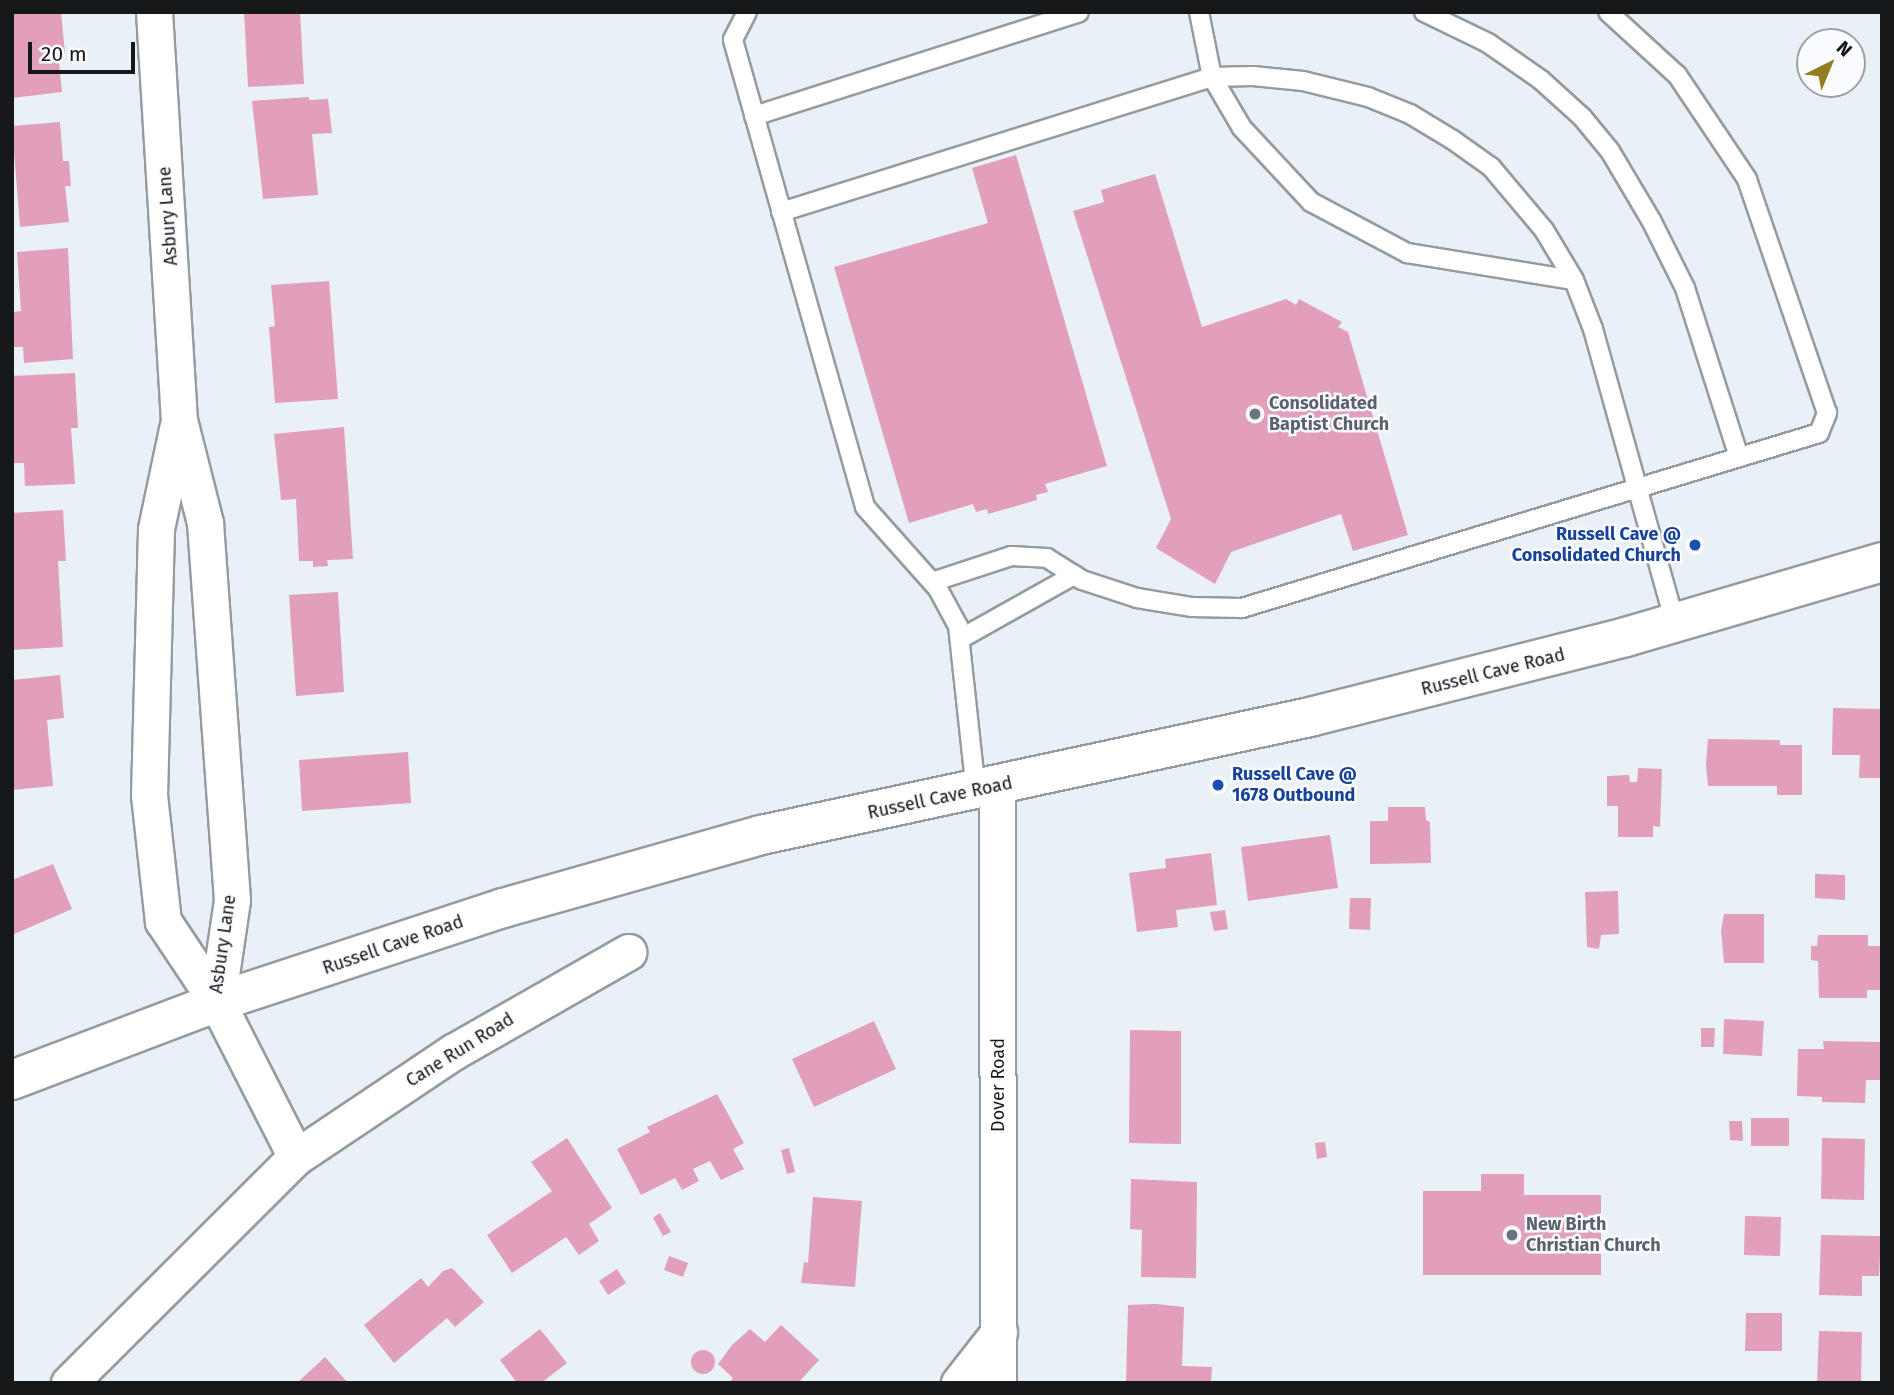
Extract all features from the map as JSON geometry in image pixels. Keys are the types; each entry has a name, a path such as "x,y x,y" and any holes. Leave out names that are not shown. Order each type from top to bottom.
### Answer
{"main road":[{"name":"Russell Cave Road","path":"12,1080 217,1002 503,908 761,835 987,789 1323,714 1519,666 1882,562"}],"street":[{"name":"Asbury Lane","path":"153,12 179,419 205,523 232,900 217,1002"},
{"name":"Asbury Lane","path":"179,419 156,529 149,795 163,921 217,1002"},
{"name":"Dover Road","path":"987,789 998,1383"},
{"name":"Cane Run Road","path":"69,1383 296,1157 453,1052 628,952"},
{"path":"217,1002 296,1157"},
{"path":"959,1383 999,1332"}],"lane":[{"path":"747,12 733,40 865,507 932,582 958,626 987,789"},
{"path":"754,116 1079,12"},
{"path":"1199,12 1212,77 1242,128 1311,202 1407,253 1574,280"},
{"path":"1424,12 1488,43 1541,80 1582,117 1610,151 1651,220 1685,288 1739,457"},
{"path":"932,582 1011,556 1047,558 1074,575 1137,598 1192,607 1242,608 1819,433 1826,413 1747,179 1677,75 1608,12"},
{"path":"781,212 1212,77 1253,75 1303,81 1368,97 1410,114 1491,167 1544,230 1574,280 1593,329 1675,622"},
{"path":"960,639 1074,575"}],"building":[{"path":"61,12 65,53 58,54 62,92 12,98 12,14"},
{"path":"244,12 300,12 304,84 248,87"},
{"path":"309,97 309,100 328,99 332,133 312,134 318,195 263,199 252,101"},
{"path":"60,122 63,161 69,161 71,186 65,186 69,222 20,227 12,126"},
{"path":"1016,155 1107,466 1045,484 1048,492 1036,495 1037,500 988,514 987,509 976,512 973,504 909,523 834,267 988,223 972,168"},
{"name":"Consolidated Baptist Church","path":"1155,174 1202,327 1286,299 1296,305 1299,299 1342,322 1338,327 1348,332 1408,535 1353,551 1341,514 1231,552 1215,584 1156,548 1171,519 1073,211 1104,202 1101,190"},
{"path":"68,248 73,359 24,363 23,347 12,347 12,312 21,311 17,252"},
{"path":"329,281 338,399 275,403 269,327 275,326 271,285"},
{"path":"75,373 78,428 71,428 75,484 25,486 24,463 12,463 12,376"},
{"path":"344,427 353,559 327,560 328,566 313,567 313,561 299,561 296,499 281,500 274,434"},
{"path":"63,510 66,561 58,561 63,647 12,650 12,513"},
{"path":"338,592 344,692 296,696 289,595"},
{"path":"60,675 64,718 47,720 53,786 12,790 12,680"},
{"path":"1833,708 1882,709 1882,778 1859,778 1860,755 1832,755"},
{"path":"1708,739 1780,740 1780,745 1802,745 1802,795 1777,795 1777,786 1708,786"},
{"path":"408,752 411,803 302,811 299,760"},
{"path":"1638,768 1662,769 1660,827 1653,826 1653,837 1618,837 1618,806 1607,806 1607,776 1629,775 1630,782 1637,782"},
{"path":"1388,807 1425,807 1426,820 1430,822 1431,863 1370,864 1370,821 1388,821"},
{"path":"1330,835 1338,888 1248,901 1241,847"},
{"path":"1211,853 1217,905 1176,910 1178,927 1137,932 1129,873 1166,868 1165,859"},
{"path":"53,864 72,909 12,935 12,880"},
{"path":"1815,874 1845,875 1845,900 1815,898"},
{"path":"1618,891 1619,934 1601,935 1599,949 1587,947 1585,892"},
{"path":"1350,898 1371,898 1370,930 1349,929"},
{"path":"1225,910 1228,929 1214,931 1210,912"},
{"path":"1724,914 1764,914 1764,963 1724,963 1721,931"},
{"path":"1818,935 1868,935 1868,946 1881,946 1881,990 1867,990 1867,998 1819,998 1818,961 1811,960 1811,946 1817,946"},
{"path":"1724,1019 1764,1021 1762,1056 1723,1054"},
{"path":"874,1021 896,1069 814,1107 792,1059"},
{"path":"1701,1028 1715,1028 1714,1047 1701,1047"},
{"path":"1130,1030 1181,1031 1181,1144 1129,1143"},
{"path":"1823,1041 1880,1042 1880,1080 1866,1080 1865,1103 1822,1102 1822,1097 1797,1096 1798,1049 1824,1049"},
{"path":"717,1094 744,1143 733,1149 744,1169 721,1180 710,1161 693,1169 699,1181 682,1190 675,1178 641,1195 617,1149 650,1132 647,1127"},
{"path":"1751,1118 1789,1118 1789,1146 1751,1146"},
{"path":"1729,1121 1742,1121 1743,1141 1730,1140"},
{"path":"567,1138 612,1208 589,1224 599,1241 579,1255 566,1237 512,1273 487,1235 552,1191 531,1162"},
{"path":"1822,1138 1865,1139 1864,1200 1821,1199"},
{"path":"1325,1142 1327,1157 1317,1159 1315,1143"},
{"path":"789,1148 795,1172 787,1174 781,1150"},
{"name":"New Birth Christian Church","path":"1481,1174 1524,1174 1524,1195 1601,1195 1601,1275 1423,1275 1423,1191 1481,1191"},
{"path":"1131,1179 1197,1182 1196,1278 1141,1277 1142,1230 1130,1229"},
{"path":"813,1197 862,1201 855,1287 801,1283 804,1262 808,1263"},
{"path":"660,1213 671,1232 663,1236 653,1218"},
{"path":"1745,1216 1781,1217 1780,1256 1744,1255"},
{"path":"1821,1235 1881,1236 1879,1276 1862,1276 1862,1296 1819,1295"},
{"path":"669,1256 688,1263 683,1277 664,1270"},
{"path":"452,1268 484,1302 455,1327 447,1318 394,1363 364,1325 421,1278 428,1287 443,1271"},
{"path":"617,1269 626,1283 608,1295 599,1281"},
{"path":"1128,1305 1184,1307 1182,1366 1212,1367 1211,1383 1126,1383"},
{"path":"1746,1313 1782,1313 1782,1351 1745,1351"},
{"path":"781,1325 819,1360 798,1383 729,1383 733,1378 718,1364 732,1345 750,1329 765,1342"},
{"path":"540,1329 567,1363 541,1383 517,1383 500,1360"},
{"path":"1819,1331 1862,1332 1861,1383 1817,1383"},
{"path":"703,1350 712,1353 715,1362 712,1371 703,1374 694,1371 691,1362 694,1353"},
{"path":"325,1357 348,1383 297,1383"}],"place":[{"name":"Consolidated Baptist Church","path":"1255,414"},
{"name":"Russell Cave @ Consolidated Church","path":"1695,545"},
{"name":"Russell Cave @ 1678 Outbound","path":"1218,785"},
{"name":"New Birth Christian Church","path":"1512,1235"}]}
